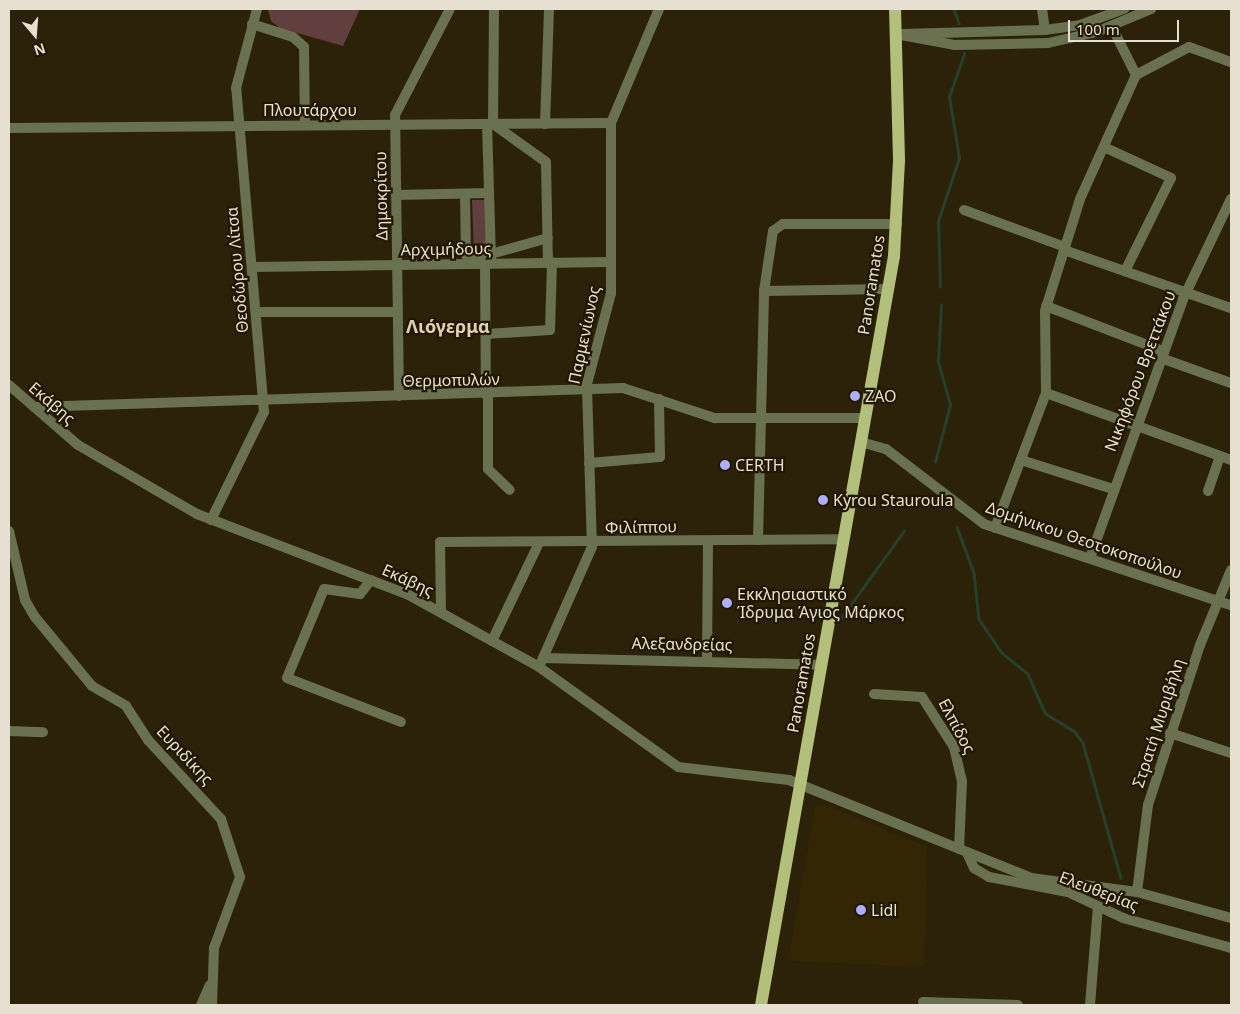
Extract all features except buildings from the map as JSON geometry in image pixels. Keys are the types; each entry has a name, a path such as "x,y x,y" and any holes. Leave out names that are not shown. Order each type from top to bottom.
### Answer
{"main road":[{"name":"Panoramatos","path":"761,1005 888,289 897,224 895,9"}],"street":[{"name":"Θεοδώρου Λίτσα","path":"211,520 264,415 236,88 257,9"},
{"name":"Δημοκρίτου","path":"398,396 395,113 450,9"},
{"path":"494,9 486,334 488,469 510,490"},
{"path":"545,124 549,9"},
{"name":"Παρμενίωνος","path":"541,663 593,543 587,390 610,301 611,123 659,9"},
{"path":"1042,9 1045,30"},
{"path":"896,34 1045,30 1080,25 1124,9"},
{"path":"896,34 948,45 1024,44 1064,40 1112,27 1151,9"},
{"path":"252,24 293,37 304,47 306,125"},
{"path":"1112,27 1136,75"},
{"path":"995,528 1046,393 1046,306 1080,199 1136,75 1189,47 1231,62"},
{"name":"Πλουτάρχου","path":"9,128 611,123"},
{"path":"486,334 550,330 550,262 544,158 490,124"},
{"path":"1104,147 1171,178 1125,271"},
{"path":"396,195 489,193"},
{"path":"465,194 466,255 489,260 548,238"},
{"name":"Νικηφόρου Βρεττάκου","path":"1090,558 1136,423 1186,292 1231,199"},
{"path":"964,210 1064,249 1231,308"},
{"path":"758,540 764,291 775,227 897,224"},
{"name":"Αρχιμήδους","path":"252,267 489,260 611,262"},
{"path":"764,291 888,289"},
{"path":"1046,306 1231,383"},
{"path":"256,312 397,312"},
{"name":"Εκάβης","path":"9,385 78,445 211,520 371,580 440,612 492,641 541,663 678,767 800,784"},
{"name":"Θερμοπυλών","path":"34,407 264,398 487,395 627,388 715,418 865,418"},
{"path":"1046,393 1136,423 1231,460"},
{"path":"589,463 660,457 659,399"},
{"name":"Δομήνικου Θεοτοκοπούλου","path":"860,442 886,449 975,519 995,528 1231,605"},
{"path":"1208,491 1220,456"},
{"path":"1021,460 1113,489"},
{"name":"Ευριδίκης","path":"9,532 25,600 35,617 92,686 126,706 148,740 221,819 240,877 214,948 211,982 212,1005"},
{"name":"Φιλίππου","path":"440,612 440,542 593,543 843,540"},
{"path":"707,659 708,541"},
{"path":"492,641 539,543"},
{"name":"Στρατή Μυριβήλη","path":"1137,892 1148,805 1170,733 1217,600 1231,570"},
{"path":"371,580 360,594 324,589 287,678 401,722"},
{"name":"Αλεξανδρείας","path":"541,663 707,659 820,665"},
{"name":"Ελπίδος","path":"874,694 922,697 954,747 962,780 963,851"},
{"path":"9,731 43,732"},
{"path":"1170,733 1231,753"},
{"name":"Ελευθερίας","path":"800,784 1031,878 1137,892 1231,918"},
{"name":"Ελευθερίας","path":"963,851 974,868 984,876 1068,892 1135,922 1231,948"},
{"path":"1090,1005 1098,906"},
{"path":"201,1005 211,982"},
{"path":"924,1002 1018,1005"}],"shaded area":[{"path":"268,9 360,9 343,46 280,28 271,21"},
{"path":"472,200 485,200 487,252 474,253"},
{"name":"Lidl","path":"823,804 927,847 924,967 788,961 815,807"}],"waterway":[{"path":"954,9 959,23"},
{"path":"940,287 938,221 959,158 949,97 964,54"},
{"path":"935,462 950,405 938,362 941,305"},
{"path":"957,527 974,573 979,619 1001,652 1028,674 1045,713 1075,732 1083,743 1121,878"},
{"path":"839,621 904,531"}],"place":[{"name":"ZAO","path":"855,396"},
{"name":"CERTH","path":"725,465"},
{"name":"Kyrou Stauroula","path":"823,500"},
{"name":"Εκκλησιαστικό Ίδρυμα Άγιος Μάρκος","path":"727,603"},
{"name":"Lidl","path":"861,910"}],"district":[{"name":"Λιόγερμα","path":"448,326"}]}
